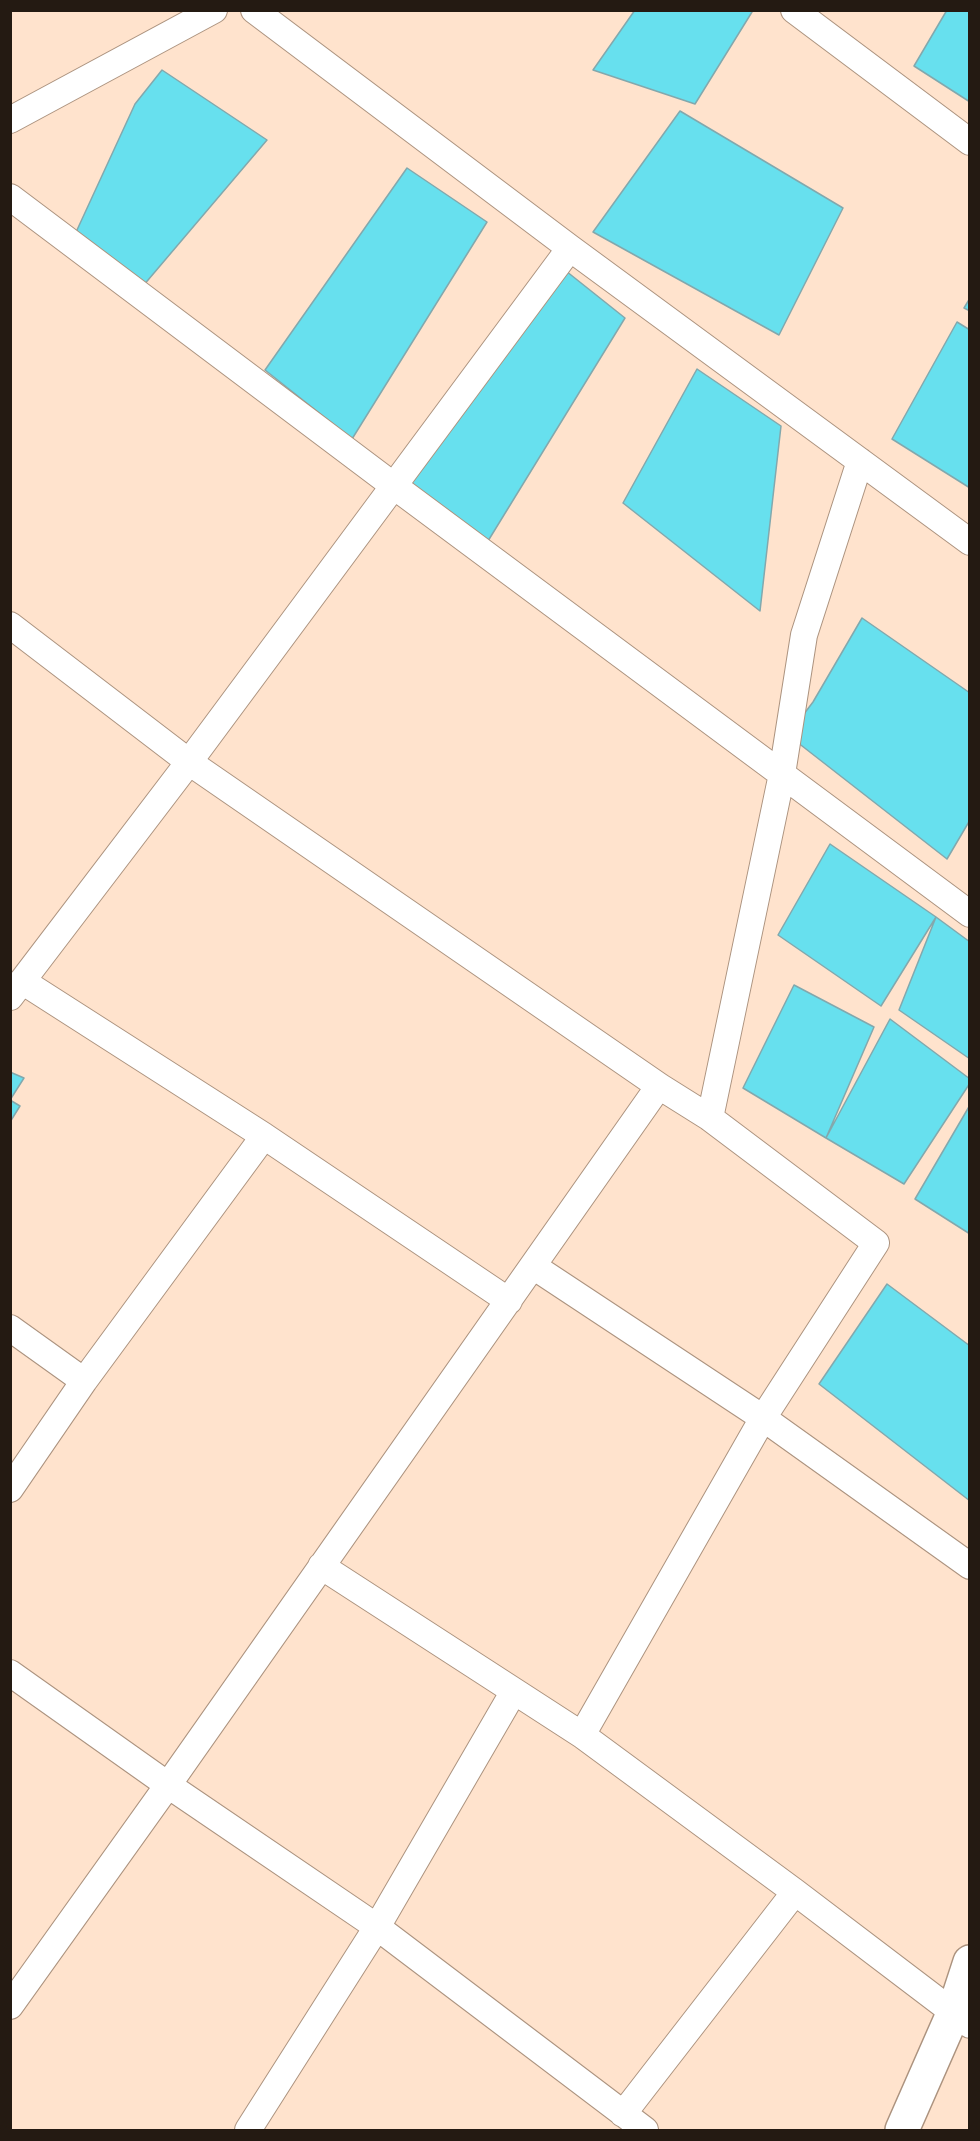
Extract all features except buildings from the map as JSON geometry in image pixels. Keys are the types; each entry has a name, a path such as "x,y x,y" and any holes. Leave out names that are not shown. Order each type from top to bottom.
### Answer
{"highway":[{"path":"902,2130 961,2020 969,1962"}],"street":[{"path":"10,120 214,10"},
{"path":"254,10 570,248 969,542"},
{"path":"794,10 969,142"},
{"path":"10,197 969,914"},
{"path":"509,1301 264,1136 16,989 189,762 570,248"},
{"path":"710,1118 782,774 804,635 860,460"},
{"path":"10,625 189,762 659,1086 710,1118 876,1243 763,1418 582,1735"},
{"path":"10,2006 659,1086"},
{"path":"10,1489 84,1381 264,1136"},
{"path":"534,1266 763,1418 969,1566"},
{"path":"10,1328 84,1381"},
{"path":"321,1566 582,1735 795,1892 961,2020"},
{"path":"10,1673 168,1785 377,1927 645,2130"},
{"path":"248,2130 377,1927 514,1691"},
{"path":"623,2114 795,1892"}]}
